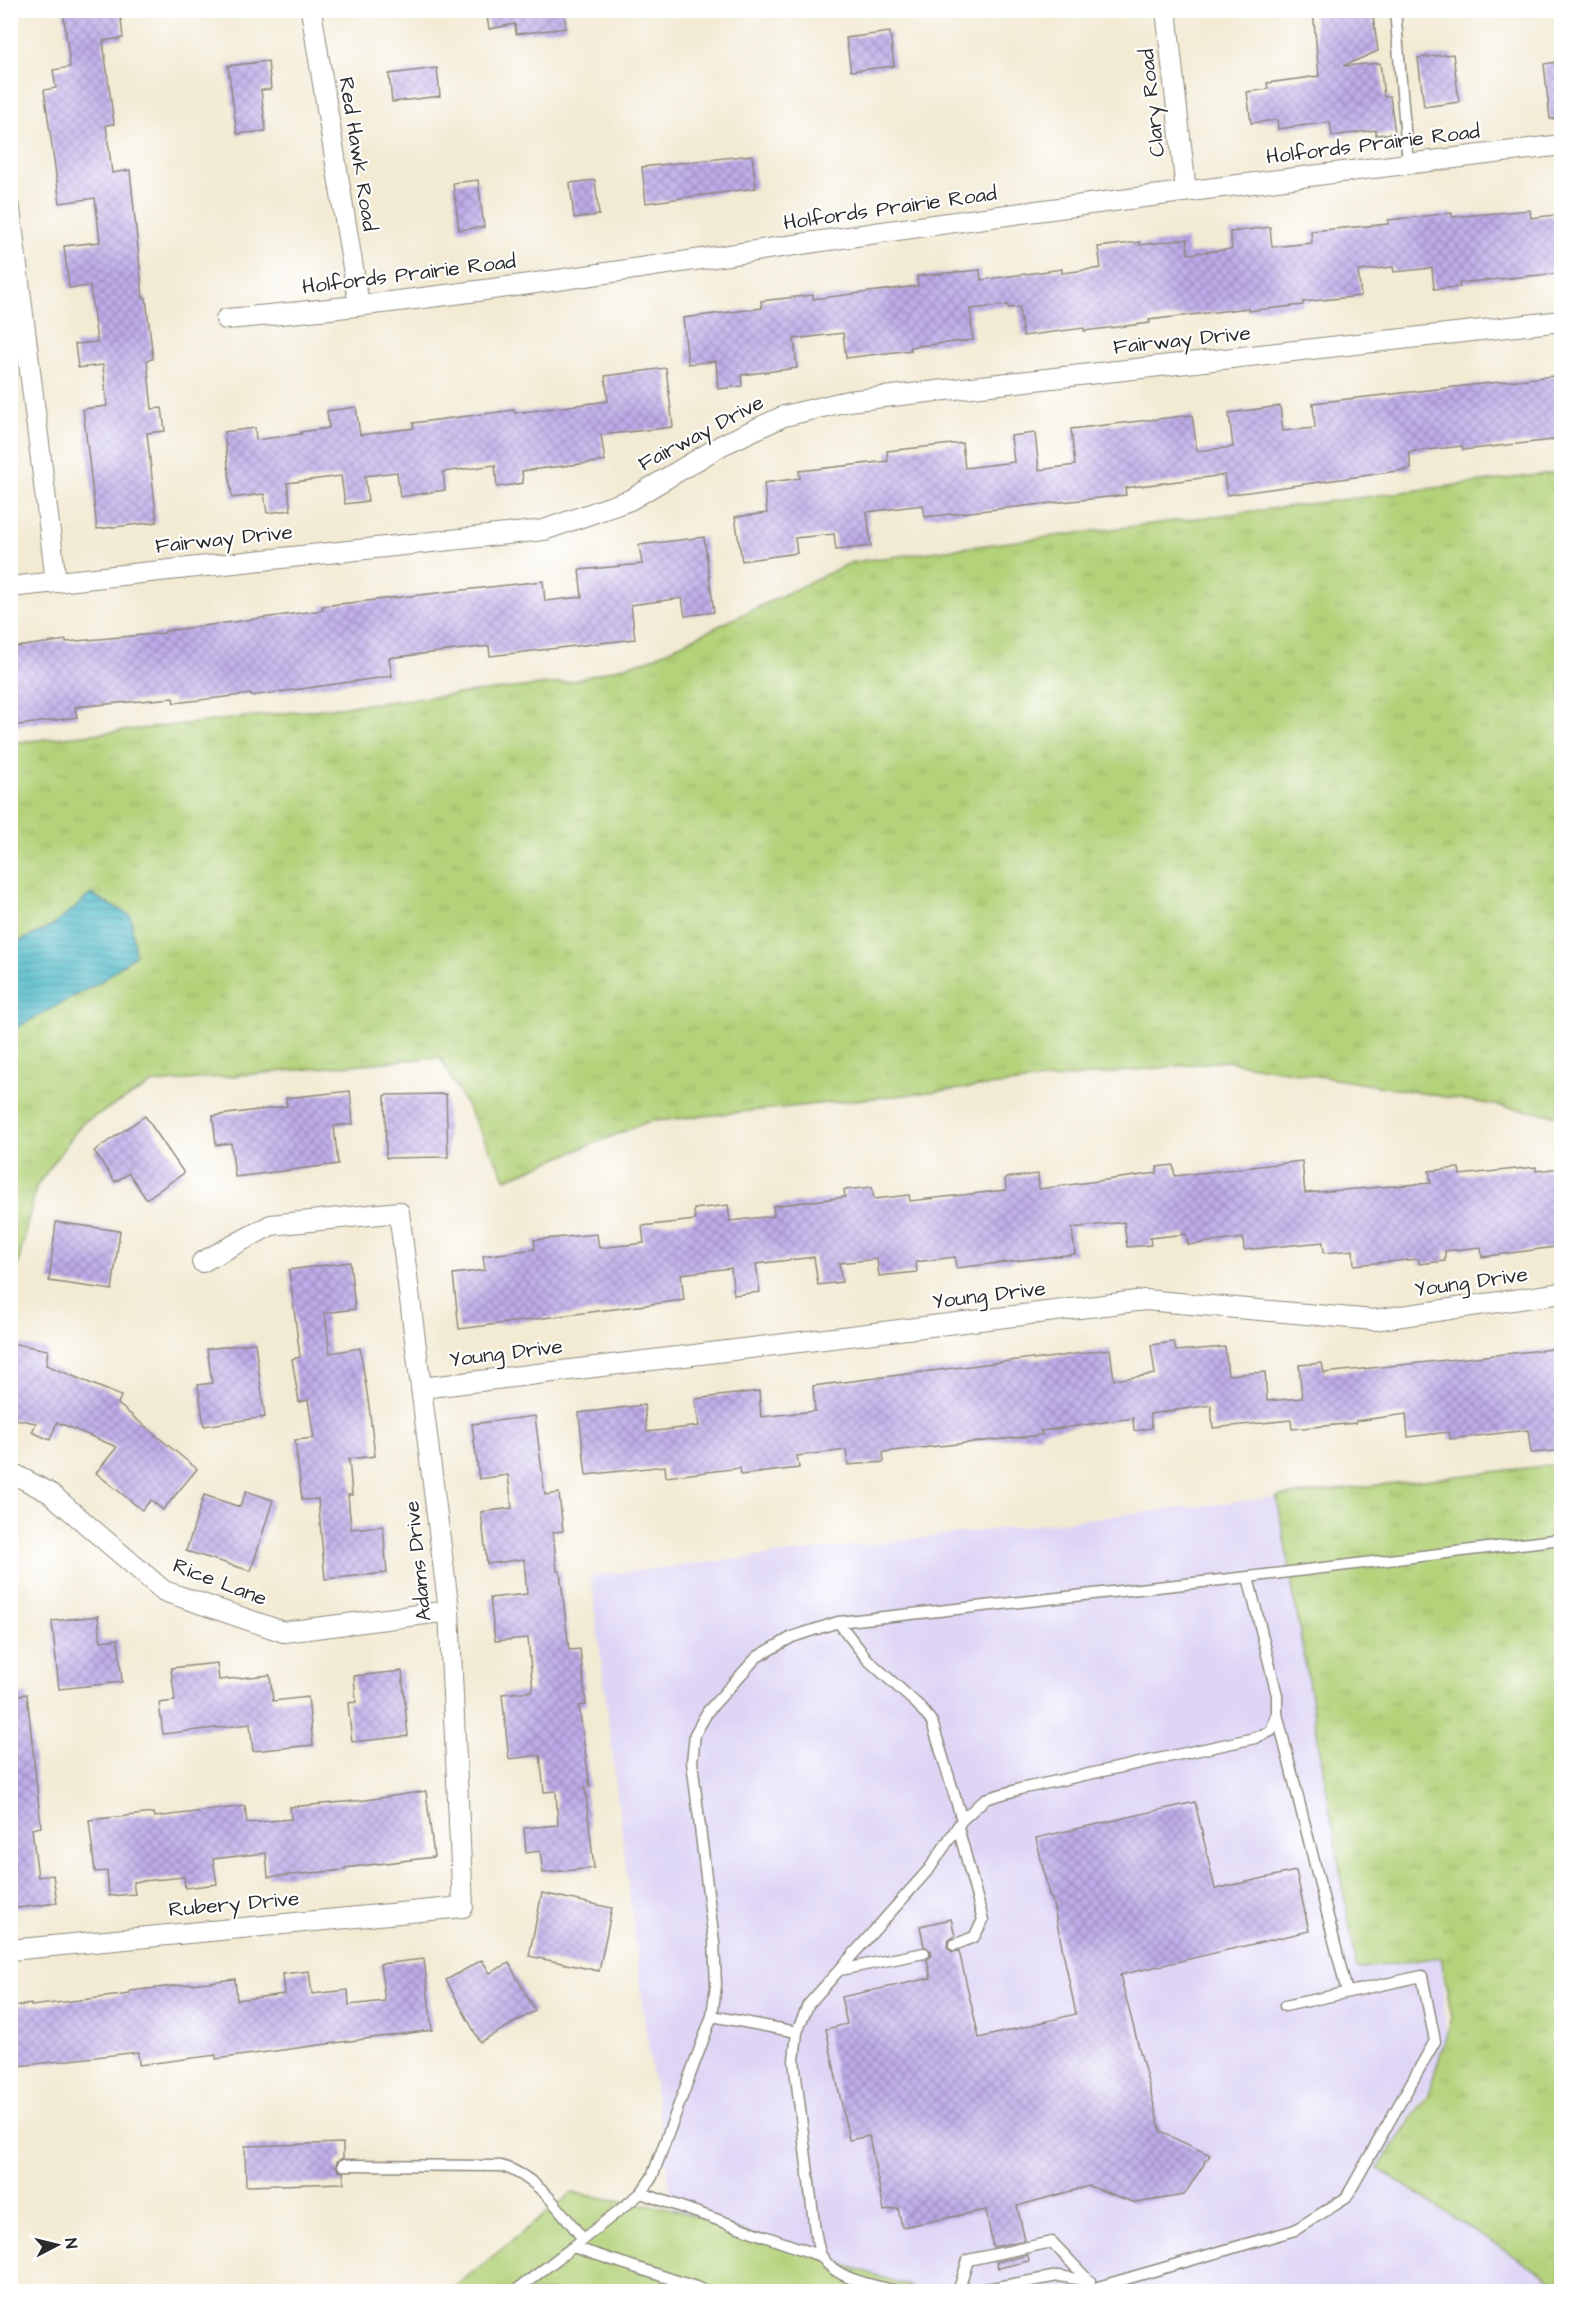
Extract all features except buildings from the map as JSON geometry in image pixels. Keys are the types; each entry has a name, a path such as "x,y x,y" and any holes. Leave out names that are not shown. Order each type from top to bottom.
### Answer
{"street":[{"name":"Red Hawk Road","path":"311,10 359,304"},
{"name":"Clary Road","path":"1166,10 1186,191"},
{"name":"Holfords Prairie Road","path":"226,319 646,267 1186,191 1562,145"},
{"path":"10,209 56,580"},
{"name":"Fairway Drive","path":"10,587 56,580 543,530 630,500 722,445 784,416 848,401 1562,321"},
{"name":"Adams Drive","path":"202,1262 272,1225 399,1212 449,1611 463,1907"},
{"name":"Young Drive","path":"422,1388 1145,1300 1374,1320 1562,1293"},
{"name":"Rice Lane","path":"10,1472 50,1493 164,1591 284,1632 449,1611"},
{"name":"Rubery Drive","path":"10,1950 463,1907"}],"lane":[{"path":"1395,10 1408,164"},
{"path":"514,2292 641,2193 660,2159 712,2016 716,1985 714,1942 692,1762 695,1734 708,1711 757,1657 792,1637 838,1622 1248,1577 1562,1539"},
{"path":"1248,1577 1277,1695 1277,1714 1347,1992"},
{"path":"838,1622 868,1660 918,1705 933,1722 983,1920 974,1937 954,1945"},
{"path":"821,2256 794,2060 797,2032 808,2005 930,1868 960,1823 985,1799 1255,1738 1271,1731 1277,1714"},
{"path":"840,1970 924,1953"},
{"path":"958,2292 968,2260 1052,2242 1088,2280 1101,2289 1295,2230 1346,2198 1435,2041 1422,1976 1285,2006"},
{"path":"712,2016 797,2032"},
{"path":"343,2165 501,2166 518,2170 555,2204 583,2238"},
{"path":"641,2193 821,2256 839,2274 863,2283 902,2292"},
{"path":"573,2247 711,2292"},
{"path":"969,2292 1058,2276 1088,2280"}],"shaded area":[{"path":"1277,1497 1357,1969 1441,1957 1448,2061 1378,2168 1561,2287 1561,2291 924,2291 673,2209 645,2025 591,1576"}],"green space":[{"path":"1561,472 1561,1116 1225,1061 647,1122 506,1179 440,1057 154,1083 82,1123 36,1187 11,1294 11,743 569,682 650,659 852,562"},
{"path":"1561,1464 1561,2287 1378,2168 1427,2097 1452,2018 1441,1957 1357,1969 1277,1497"},
{"path":"572,2193 673,2209 924,2291 448,2292"}],"water":[{"path":"91,894 131,916 135,955 102,981 11,1031 11,945 52,926"}]}
